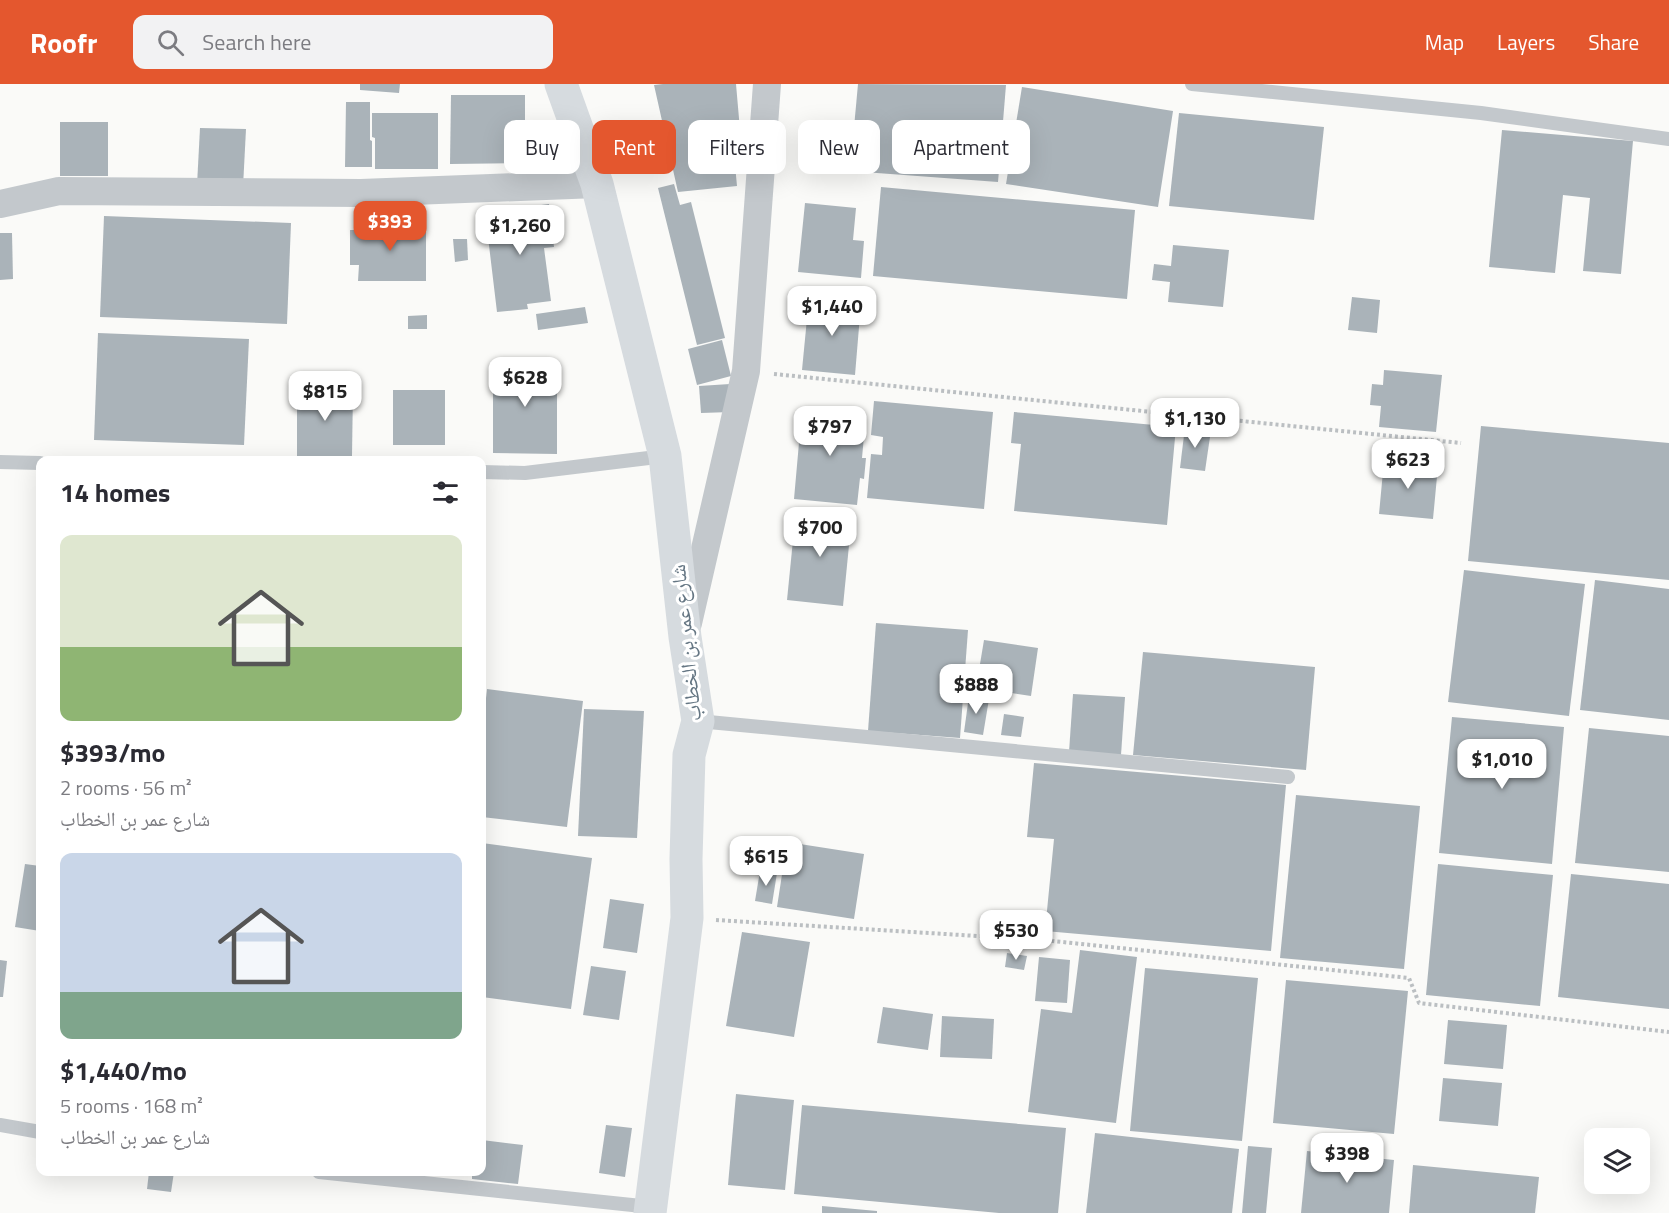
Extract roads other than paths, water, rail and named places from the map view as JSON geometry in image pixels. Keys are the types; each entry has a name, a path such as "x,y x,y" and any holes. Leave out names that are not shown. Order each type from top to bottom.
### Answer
{"main road":[{"name":"شارع عمر بن الخطاب","path":"561,84 597,184 665,456 684,637 698,722 689,755 687,918 651,1210"}],"street":[{"path":"684,637 746,371 766,84"},
{"path":"0,204 59,191 361,193 597,184"}],"lane":[{"path":"1192,84 1481,114 1669,139"},
{"path":"486,472 525,473 665,456"},
{"path":"0,462 36,463"},
{"path":"698,722 1288,777"},
{"path":"0,1125 36,1131"},
{"path":"354,1176 651,1210"}]}
